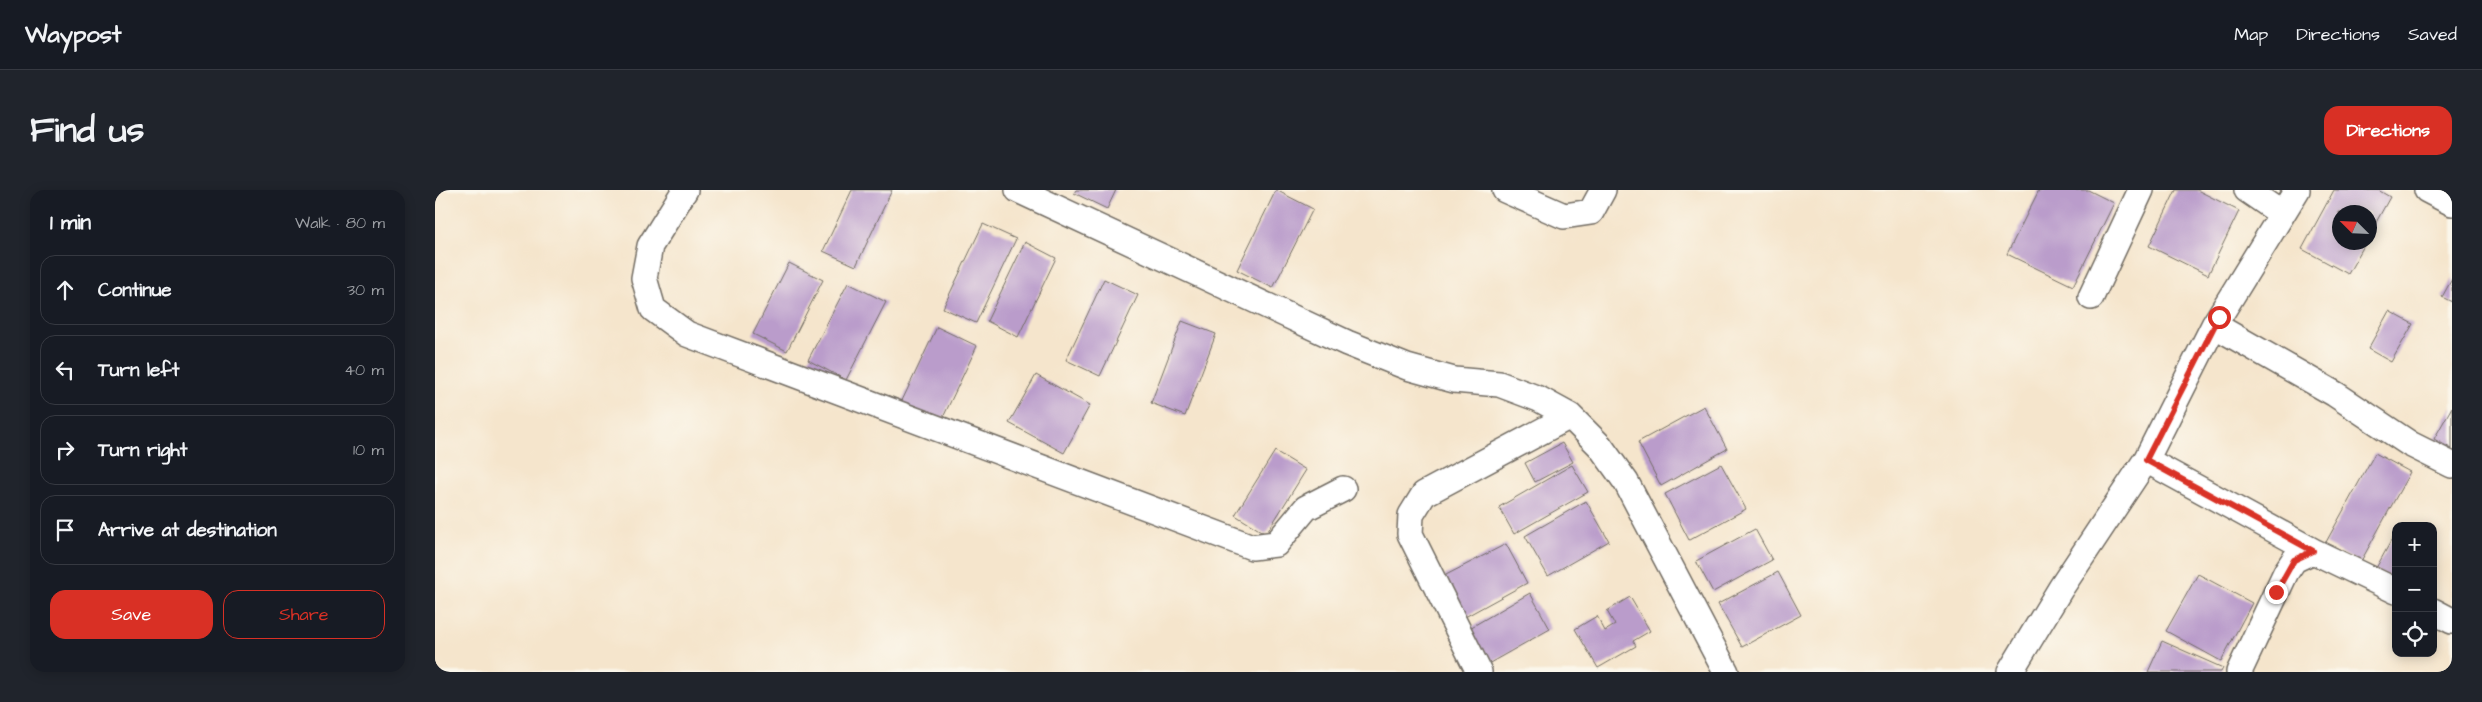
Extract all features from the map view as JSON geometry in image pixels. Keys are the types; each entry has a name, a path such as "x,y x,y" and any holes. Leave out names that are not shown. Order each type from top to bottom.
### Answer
{"street":[{"path":"685,190 650,246 644,278 653,309 687,334 1252,547 1276,544 1306,508 1343,489"},
{"path":"1018,190 1356,346 1407,367 1454,380 1499,384 1539,399 1570,416 1600,446 1626,482 1726,672"},
{"path":"1505,190 1564,216 1591,212 1603,190"},
{"path":"2091,297 2141,190"},
{"path":"2247,190 2282,214"},
{"path":"2010,672 2061,588 2146,460 2214,325 2297,190"},
{"path":"2427,190 2452,203"},
{"path":"2214,325 2335,394 2410,444 2452,465"},
{"path":"1479,672 1410,534 1411,515 1424,494 1570,416"},
{"path":"2146,460 2313,551 2392,589"},
{"path":"2239,672 2285,572 2294,560 2313,551"},
{"path":"2435,612 2452,621"}],"building":[{"path":"852,190 892,190 856,266 823,251"},
{"path":"1076,190 1116,190 1107,209 1074,193"},
{"path":"1276,190 1313,209 1273,288 1237,270"},
{"path":"2039,190 2088,190 2114,203 2073,286 2007,254"},
{"path":"2176,190 2197,190 2239,211 2208,275 2149,246"},
{"path":"2334,190 2378,190 2390,197 2377,221 2377,205 2332,205 2332,250 2362,250 2348,274 2302,249"},
{"path":"983,224 1016,239 976,323 943,308"},
{"path":"1025,242 1056,258 1018,337 987,321"},
{"path":"789,263 823,280 787,351 753,334"},
{"path":"1104,279 1138,295 1100,376 1066,360"},
{"path":"2452,279 2452,302 2442,297"},
{"path":"848,283 886,302 846,380 808,360"},
{"path":"2389,311 2413,324 2391,362 2368,349"},
{"path":"1182,321 1216,334 1185,416 1151,403"},
{"path":"937,327 977,346 939,426 899,407"},
{"path":"1036,375 1090,405 1064,453 1009,423"},
{"path":"1704,406 1727,449 1661,486 1638,442"},
{"path":"2452,407 2452,449 2434,439"},
{"path":"1562,443 1573,462 1535,482 1525,463"},
{"path":"1275,451 1306,470 1266,534 1235,515"},
{"path":"2375,453 2410,472 2360,563 2325,544"},
{"path":"1721,464 1746,509 1689,540 1665,494"},
{"path":"1572,465 1588,492 1514,534 1499,507"},
{"path":"1586,501 1609,541 1548,576 1525,536"},
{"path":"1755,529 1772,560 1713,592 1696,561"},
{"path":"2392,539 2392,579 2375,570"},
{"path":"1506,544 1527,583 1465,617 1444,576"},
{"path":"1778,572 1801,615 1742,647 1718,604"},
{"path":"2198,574 2252,603 2221,661 2166,631"},
{"path":"1530,593 1550,629 1488,664 1468,629"},
{"path":"1630,597 1650,631 1633,641 1636,646 1598,668 1575,629 1597,616 1605,631 1615,625 1607,611"},
{"path":"2162,641 2223,668 2221,672 2148,672"}],"route":[{"path":"2219,317 2146,460 2313,551 2294,560 2285,572 2276,592"}]}
